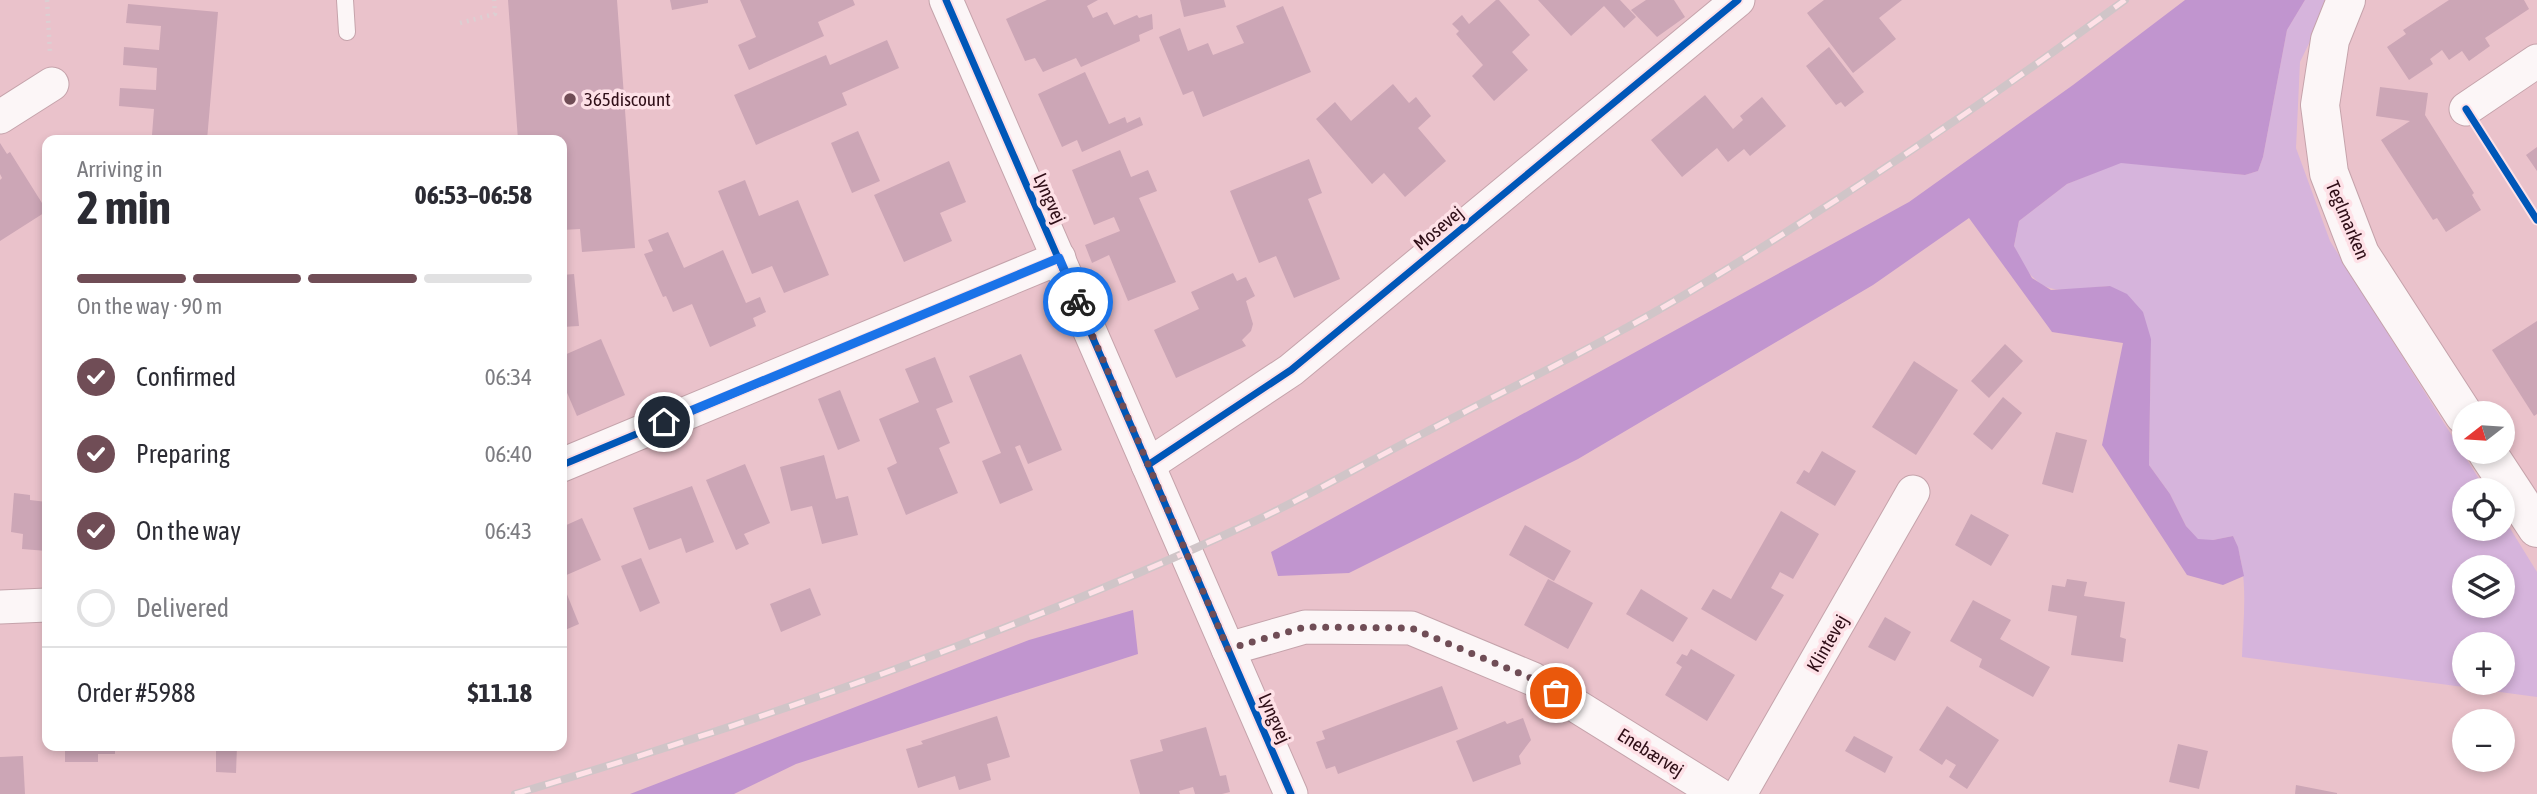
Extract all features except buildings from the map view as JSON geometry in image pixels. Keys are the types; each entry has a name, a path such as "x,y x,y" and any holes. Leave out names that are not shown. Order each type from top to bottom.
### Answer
{"street":[{"name":"Lyngvej","path":"946,0 1291,794"},
{"name":"Mosevej","path":"1148,465 1291,370 1738,0"},
{"name":"Teglmarken","path":"2346,0 2330,40 2320,105 2329,173 2360,254 2455,401"},
{"path":"2466,109 2537,61"},
{"path":"0,117 52,84"},
{"path":"567,463 1059,258"},
{"path":"2495,464 2537,528"},
{"name":"Klintevej","path":"1740,794 1913,492"},
{"path":"0,607 42,605"},
{"name":"Enebærvej","path":"1228,649 1305,627 1411,628 1533,679 1718,794"}],"lane":[{"path":"345,0 347,33"}],"path":[{"path":"47,0 48,12"},
{"path":"460,23 495,14 494,0"}],"shaded area":[{"path":"2185,0 2305,0 2287,30 2258,171 2245,175 2121,163 2067,184 2019,221 2014,246 2032,278 2051,290 2110,286 2127,294 2143,312 2151,339 2149,465 2170,494 2186,526 2198,539 2213,540 2233,536 2244,576 2223,585 2187,575 2102,445 2123,343 2052,332 1969,218 1873,285 1578,459 1349,573 1278,576 1271,552 1909,202 2073,85"},
{"path":"2305,0 2330,0 2300,62 2296,148 2330,241 2452,436 2452,464 2470,464 2478,478 2452,478 2452,541 2515,541 2515,536 2537,572 2537,697 2515,694 2515,632 2452,632 2452,685 2242,657 2244,580 2233,536 2198,540 2186,526 2170,494 2149,465 2151,339 2110,286 2063,290 2041,284 2023,264 2014,246 2019,221 2067,184 2121,162 2245,175 2258,171 2287,30"},
{"path":"1133,610 1138,654 796,764 734,794 630,794 1029,640"}],"railway":[{"path":"515,794 703,735 890,671 1074,600 1276,511 1595,345 1696,288 1913,149 2125,0"}],"cycle path":[{"path":"946,0 1291,794"},
{"path":"1148,465 1291,370 1738,0"},
{"path":"2466,109 2537,220"},
{"path":"567,463 1059,258"}],"way so far":[{"path":"1078,302 1228,649 1305,627 1411,628 1533,679 1556,693"}],"place":[{"name":"365discount","path":"570,99"}],"route":[{"path":"664,422 1059,258 1078,302"}]}
